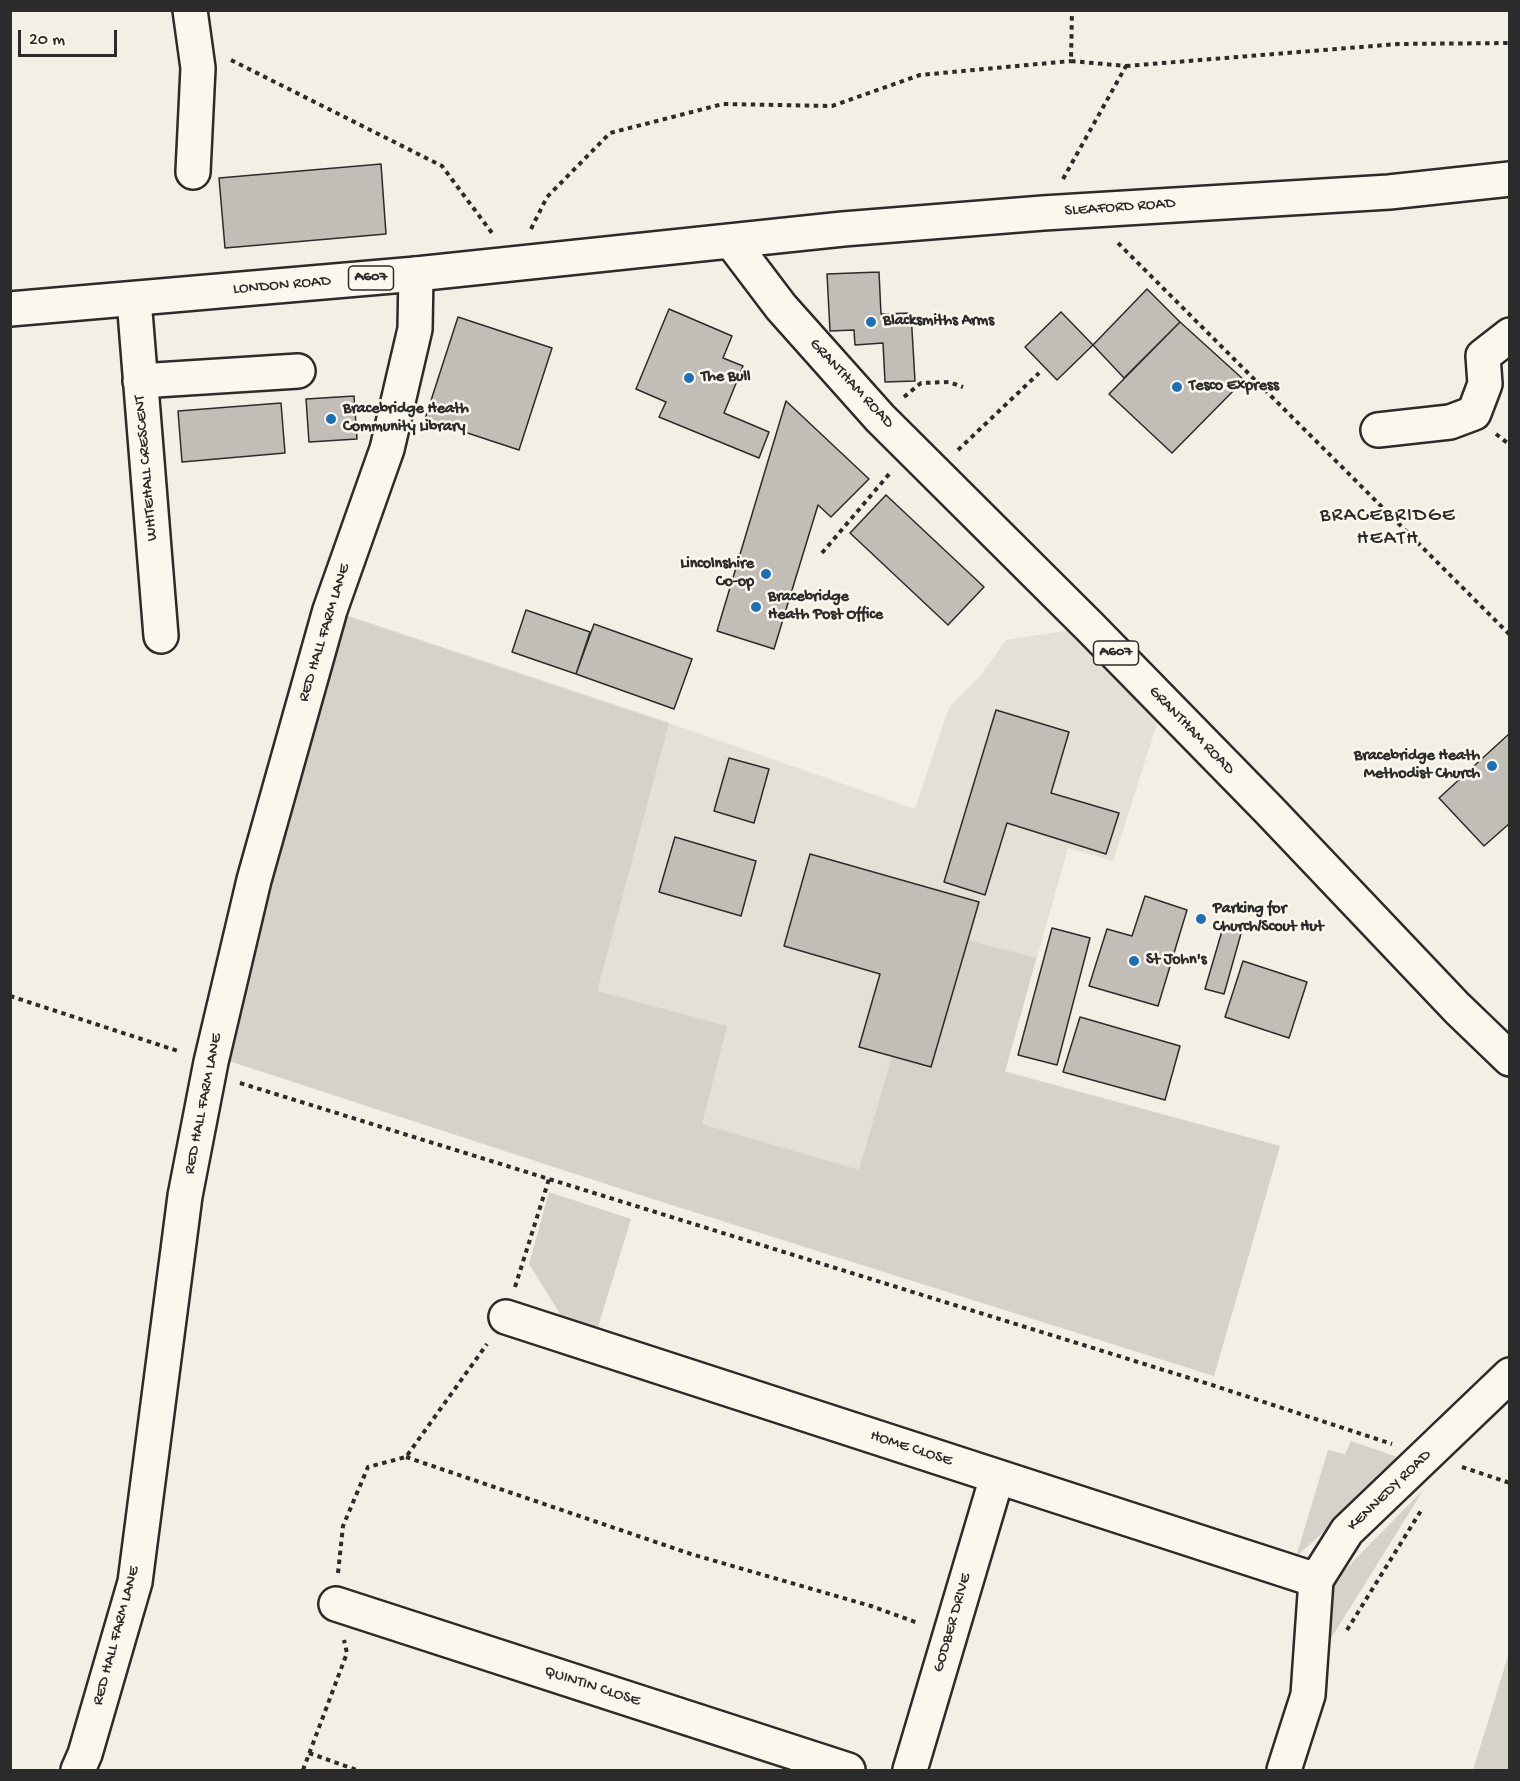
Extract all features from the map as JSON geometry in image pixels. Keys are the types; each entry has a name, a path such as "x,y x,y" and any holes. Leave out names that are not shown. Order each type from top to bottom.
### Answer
{"main road":[{"path":"192,26 198,68 192,172"},
{"name":"SLEAFORD ROAD","path":"731,241 1043,213 1389,192 1509,179"},
{"name":"LONDON ROAD","path":"10,309 416,274 731,241"},
{"name":"GRANTHAM ROAD","path":"731,241 781,307 880,418 1269,810 1457,1008 1509,1059"},
{"name":"RED HALL FARM LANE","path":"78,1770 85,1754 135,1582 185,1197 210,1068 254,880 323,632 387,449 415,329 416,274"},
{"name":"WHITEHALL CRESCENT","path":"134,299 161,636"},
{"path":"1378,430 1450,422 1474,413 1485,384 1483,356 1509,335"},
{"path":"140,381 298,371"},
{"name":"HOME CLOSE","path":"506,1317 1316,1580"},
{"name":"KENNEDY ROAD","path":"1284,1770 1308,1695 1316,1580 1347,1532 1509,1375"},
{"name":"GODBER DRIVE","path":"910,1770 997,1477"},
{"name":"QUINTIN CLOSE","path":"336,1604 848,1770"}],"path":[{"path":"1071,61 1072,10"},
{"path":"192,26 442,166 514,264 547,197 610,132 723,104 832,106 920,75 1071,61 1126,66 1398,44 1509,43"},
{"path":"1043,213 1126,66"},
{"path":"1085,210 1509,635"},
{"path":"936,472 1039,374"},
{"path":"880,418 921,383 949,382 963,387"},
{"path":"822,553 912,448"},
{"path":"10,996 210,1068 549,1179 1212,1385 1509,1483"},
{"path":"406,1457 506,1317 549,1179"},
{"path":"303,1770 347,1653 336,1604 343,1526 368,1467 406,1457 691,1554 871,1606 950,1635"},
{"path":"1345,1634 1426,1502"},
{"path":"309,1753 357,1770"}],"shaded area":[{"path":"345,615 689,730 915,809 949,707 981,675 1006,640 1090,627 1164,702 1113,861 1068,848 1005,1071 1280,1146 1214,1376 637,1194 229,1061"},
{"path":"345,615 669,723 597,991 727,1026 702,1124 859,1170 892,1056 931,1067 967,940 1036,958 1005,1072 1280,1146 1214,1376 637,1194 229,1061 269,873"},
{"path":"549,1192 631,1219 595,1337 567,1325 529,1264"},
{"path":"1351,1441 1403,1459 1296,1557 1328,1450 1345,1454"},
{"path":"1424,1489 1325,1648 1329,1586"},
{"path":"1509,1653 1509,1770 1473,1770"}],"building":[{"path":"381,164 386,234 225,248 219,178"},
{"name":"Blacksmiths Arms","path":"879,272 881,314 911,313 915,381 885,382 883,343 855,345 854,330 830,331 827,274"},
{"path":"1147,289 1180,322 1124,378 1093,345"},
{"name":"The Bull","path":"669,309 732,336 723,358 743,366 724,413 769,432 759,458 659,417 666,402 636,389"},
{"path":"1061,312 1093,345 1057,380 1025,347"},
{"path":"458,317 552,348 519,450 425,419"},
{"name":"Tesco Express","path":"1180,322 1244,380 1172,453 1109,394"},
{"name":"Bracebridge Heath Community Library","path":"354,396 357,439 309,442 306,399"},
{"name":"Lincolnshire Co-op","path":"786,401 869,479 831,517 818,505 774,649 717,631"},
{"path":"281,403 285,453 182,462 178,411"},
{"path":"886,495 984,587 948,625 850,533"},
{"path":"526,610 590,632 576,674 512,652"},
{"path":"594,624 692,659 674,709 576,674"},
{"path":"996,710 1069,732 1051,793 1119,813 1106,854 1007,823 985,895 944,882"},
{"name":"Bracebridge Heath Methodist Church","path":"1510,733 1510,823 1484,846 1439,798"},
{"path":"729,758 769,769 754,823 714,811"},
{"path":"675,837 756,861 741,916 659,892"},
{"path":"810,854 979,902 931,1067 859,1047 880,974 784,946"},
{"name":"St John's","path":"1145,896 1187,910 1158,1006 1089,986 1107,929 1132,936"},
{"path":"1224,924 1242,930 1224,994 1205,989"},
{"path":"1052,928 1090,938 1057,1065 1018,1055"},
{"path":"1243,961 1307,982 1289,1038 1225,1017"},
{"path":"1080,1017 1180,1046 1165,1100 1063,1072"}],"place":[{"name":"Blacksmiths Arms","path":"871,322"},
{"name":"The Bull","path":"689,378"},
{"name":"Tesco Express","path":"1177,387"},
{"name":"Bracebridge Heath Community Library","path":"331,419"},
{"name":"Lincolnshire Co-op","path":"766,574"},
{"name":"Bracebridge Heath Post Office","path":"756,607"},
{"name":"Bracebridge Heath Methodist Church","path":"1492,766"},
{"name":"Parking for Church/Scout Hut","path":"1201,919"},
{"name":"St John's","path":"1134,961"}],"district":[{"name":"BRACEBRIDGE HEATH","path":"1388,528"}]}
